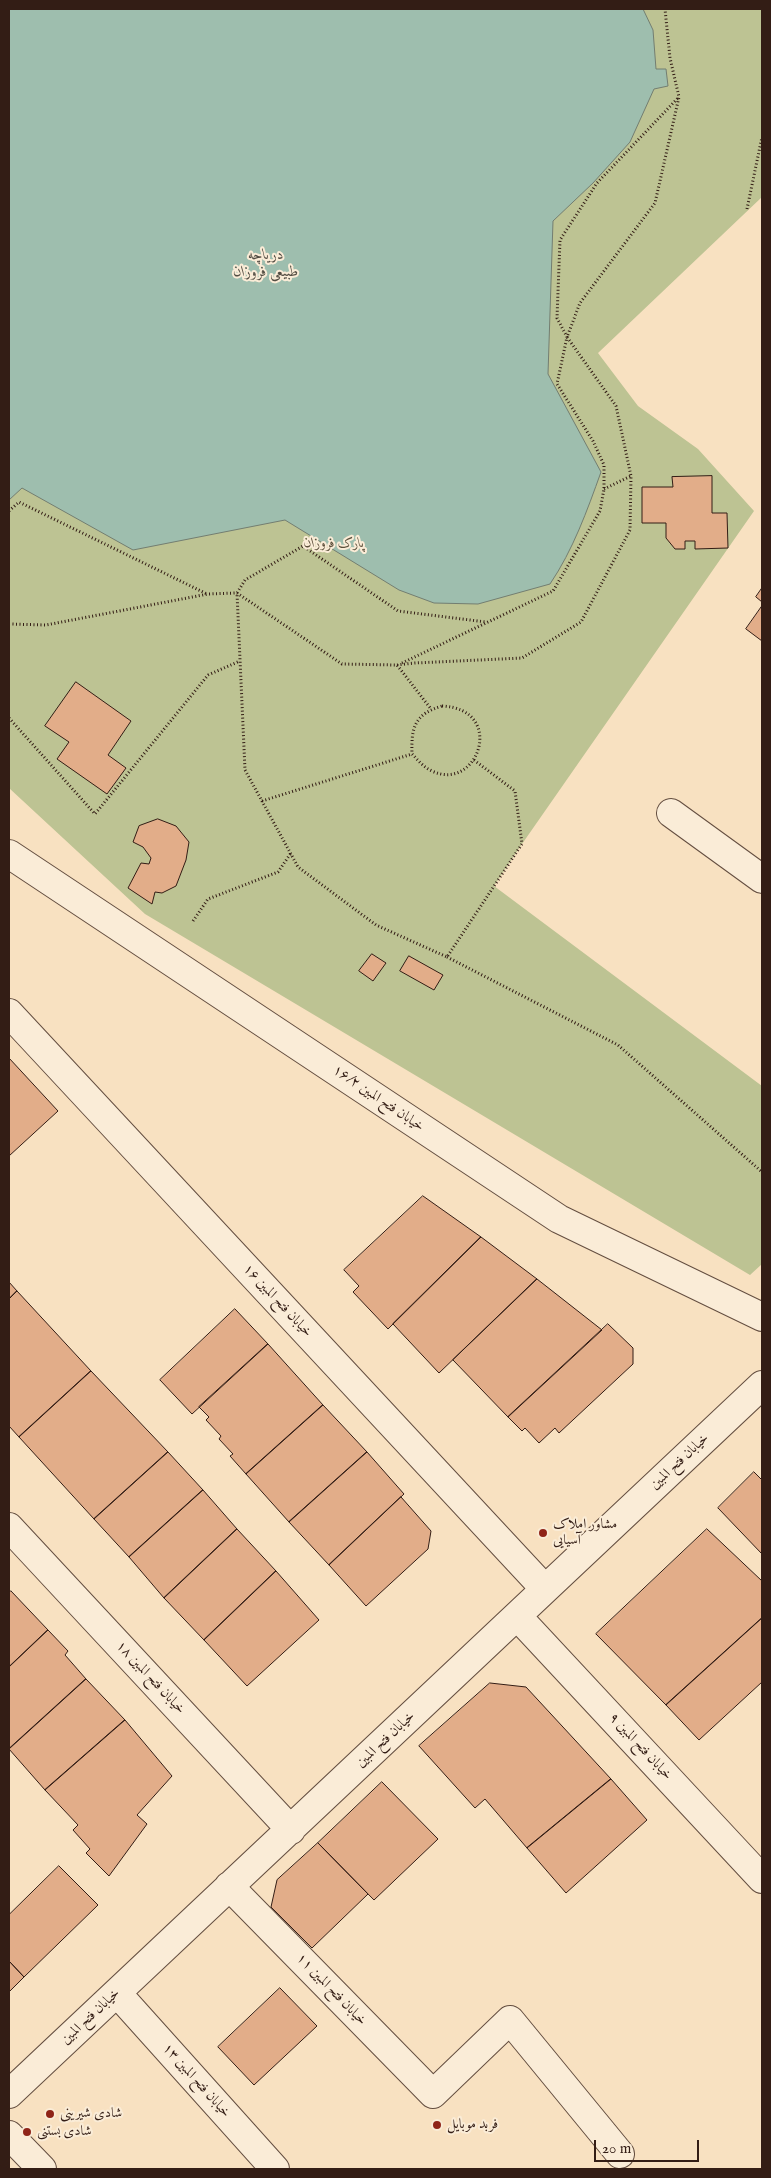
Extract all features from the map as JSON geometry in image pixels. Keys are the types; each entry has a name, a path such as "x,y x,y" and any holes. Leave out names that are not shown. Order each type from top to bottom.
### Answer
{"street":[{"path":"671,813 762,878"},
{"name":"خیابان فتح المبین ۱۶/۲","path":"9,854 559,1219 762,1317"},
{"name":"خیابان فتح المبین ۱۶","path":"9,1012 546,1589"},
{"name":"خیابان فتح المبین","path":"9,2094 762,1385"},
{"name":"خیابان فتح المبین ۱۸","path":"9,1527 291,1830"},
{"name":"خیابان فتح المبین ۹","path":"518,1616 762,1879"},
{"name":"خیابان فتح المبین ۱۱","path":"230,1886 433,2094 510,2020 620,2154"},
{"name":"خیابان فتح المبین ۱۳","path":"117,1993 275,2169"},
{"path":"9,2135 42,2169"}],"path":[{"path":"397,666 553,591 600,512 604,489 604,465 593,441 557,384 567,336 580,303 655,203 678,97 670,58 665,9"},
{"path":"9,624 46,625 208,594 237,593 342,664 397,666 415,662 522,658 581,622 630,530 631,476 616,406 567,336 557,318 560,240 598,183 678,97"},
{"path":"747,209 762,137"},
{"path":"604,489 631,476"},
{"path":"9,511 19,502 208,594"},
{"path":"486,622 398,611 303,546 245,580 237,593 245,770 298,867 376,925 447,957 618,1044 762,1172"},
{"path":"9,718 95,814 208,675 240,661"},
{"path":"397,666 431,709"},
{"path":"453,706 464,710 479,727 481,739 479,750 474,760 466,768 456,773 444,774 433,772 412,754 411,736 414,725 421,716 431,709 453,706"},
{"path":"262,801 412,754"},
{"path":"447,957 522,844 515,791 474,760"},
{"path":"193,922 208,899 278,872 291,853"}],"green space":[{"name":"پارک فروزان","path":"9,9 762,9 762,197 598,353 638,406 698,449 754,511 494,886 762,1086 762,1264 750,1275 145,914 9,788"}],"water":[{"name":"دریاچه طبیعی فروزان","path":"9,9 643,9 653,30 656,69 666,69 668,86 654,89 630,142 593,183 553,221 548,374 601,472 573,544 550,584 478,604 434,603 399,590 285,520 133,550 22,488 9,500"}],"building":[{"path":"712,476 712,513 727,513 728,548 695,549 695,541 685,541 685,549 675,549 666,538 666,523 642,523 642,487 673,487 672,477"},
{"path":"762,588 762,602 756,597"},
{"path":"762,606 762,641 746,629"},
{"path":"76,682 131,721 108,755 126,768 107,794 57,759 69,742 45,726"},
{"path":"158,819 176,826 189,842 186,860 176,886 162,893 155,892 152,904 128,888 141,863 149,864 151,858 143,847 133,842 139,826"},
{"path":"372,954 386,963 373,981 359,971"},
{"path":"409,956 443,975 434,990 400,971"},
{"path":"9,1058 58,1111 9,1156"},
{"path":"423,1196 481,1237 388,1329 353,1292 359,1286 344,1270"},
{"path":"481,1237 537,1279 439,1373 393,1324"},
{"path":"537,1279 602,1330 508,1417 453,1360"},
{"path":"9,1282 17,1291 9,1299"},
{"path":"17,1291 91,1371 19,1437 9,1426 9,1299"},
{"path":"235,1309 268,1344 192,1414 160,1380"},
{"path":"608,1324 633,1348 633,1364 559,1433 555,1428 539,1443 525,1428 522,1431 508,1417"},
{"path":"268,1344 323,1405 246,1474 230,1456 233,1454 219,1439 221,1436 206,1420 209,1417 199,1407"},
{"path":"91,1371 168,1452 94,1519 19,1437"},
{"path":"323,1405 367,1452 289,1522 246,1474"},
{"path":"168,1452 203,1490 129,1557 94,1519"},
{"path":"367,1452 404,1494 329,1565 289,1522"},
{"path":"754,1472 762,1480 762,1554 718,1508"},
{"path":"203,1490 237,1529 164,1598 129,1557"},
{"path":"401,1497 431,1531 428,1549 366,1606 329,1565"},
{"path":"237,1529 276,1571 204,1640 164,1598"},
{"path":"707,1529 762,1581 762,1618 666,1705 596,1634"},
{"path":"276,1571 319,1620 247,1686 204,1640"},
{"path":"11,1591 48,1630 9,1667 9,1593"},
{"path":"761,1619 762,1682 699,1740 666,1705"},
{"path":"48,1630 68,1651 65,1655 86,1679 9,1749 9,1667"},
{"path":"86,1679 125,1720 45,1790 9,1749"},
{"path":"490,1683 526,1687 611,1779 527,1848 485,1799 475,1808 419,1746"},
{"path":"125,1720 172,1776 137,1815 147,1824 109,1876 86,1853 90,1849 73,1830 78,1825 45,1790"},
{"path":"611,1779 647,1820 566,1893 527,1848"},
{"path":"382,1782 438,1839 374,1900 318,1843"},
{"path":"318,1843 368,1894 312,1948 271,1907 277,1880"},
{"path":"59,1866 98,1905 24,1977 9,1961 9,1915"},
{"path":"9,1961 24,1977 9,1992"},
{"path":"280,1988 317,2026 254,2085 218,2047"}],"place":[{"name":"مشاور املاک آسیایی","path":"543,1533"},
{"name":"شادی شیرینی","path":"50,2114"},
{"name":"فربد موبایل","path":"437,2125"},
{"name":"شادی بستنی","path":"27,2132"}]}
